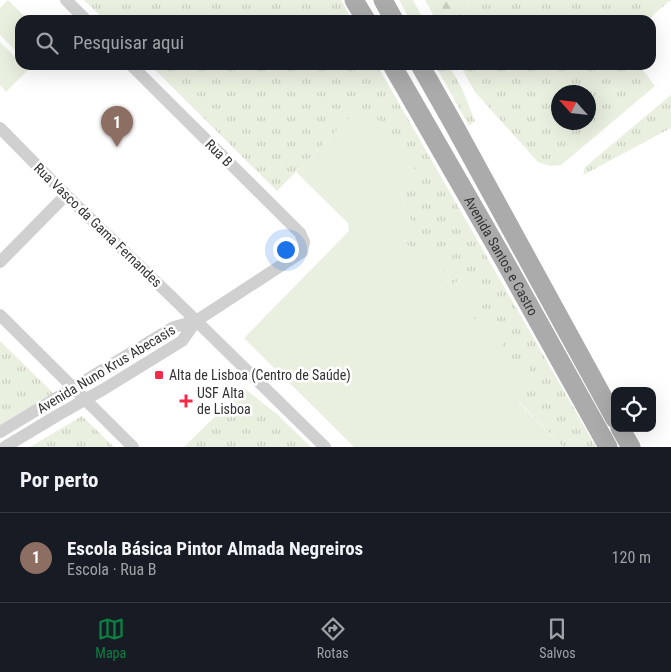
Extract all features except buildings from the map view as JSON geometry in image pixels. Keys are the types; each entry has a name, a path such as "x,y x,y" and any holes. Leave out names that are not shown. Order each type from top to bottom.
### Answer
{"main road":[{"path":"354,0 363,15"},
{"path":"383,0 391,15"},
{"name":"Avenida Santos e Castro","path":"395,70 608,447"},
{"name":"Avenida Santos e Castro","path":"423,70 611,411"},
{"path":"622,432 631,447"}],"street":[{"path":"66,0 81,15"},
{"name":"Rua B","path":"136,70 300,234 304,242 302,252 196,321"},
{"name":"Rua Vasco da Gama Fernandes","path":"0,128 66,195 325,447"},
{"path":"0,262 66,195"},
{"path":"0,315 133,447"},
{"name":"Avenida Nuno Krus Abecasis","path":"0,432 174,327 196,321"},
{"name":"Avenida Nuno Krus Abecasis","path":"5,447 182,341 196,321"}],"green space":[{"path":"8,0 23,15 15,15 15,50 0,35 0,8"},
{"path":"84,0 341,0 349,15 100,15"},
{"path":"399,0 413,0 421,15 407,15"},
{"path":"425,0 467,0 470,15 433,15"},
{"path":"467,0 671,0 654,15 470,15"},
{"path":"0,42 15,57 15,70 28,70 6,92 0,85"},
{"path":"155,70 380,70 596,447 563,447 518,401 533,376 514,363 473,318 470,274 451,285 442,275 417,256 404,240 406,215 400,190 359,108 277,191"},
{"path":"438,70 452,70 463,91 475,121 469,126"},
{"path":"463,70 643,70 655,86 561,165 550,166 538,162 475,92"},
{"path":"671,95 671,128 583,175 585,167"},
{"path":"359,108 382,122 416,171 400,190 406,214 416,225 404,240 417,256 444,249 451,258 442,275 451,285 470,274 488,297 473,318 484,328 498,324 510,338 501,346 514,363 526,363 533,377 518,402 563,447 354,447 244,338 349,231 348,223 296,172"},
{"path":"0,341 53,393 0,425"},
{"path":"244,388 277,414 311,447 184,447"},
{"path":"82,416 114,447 30,447"}],"place":[{"name":"Escola Básica Pintor Almada Negreiros","path":"117,147"},
{"name":"Alta de Lisboa (Centro de Saúde)","path":"159,375"},
{"name":"USF Alta de Lisboa","path":"186,401"}]}
